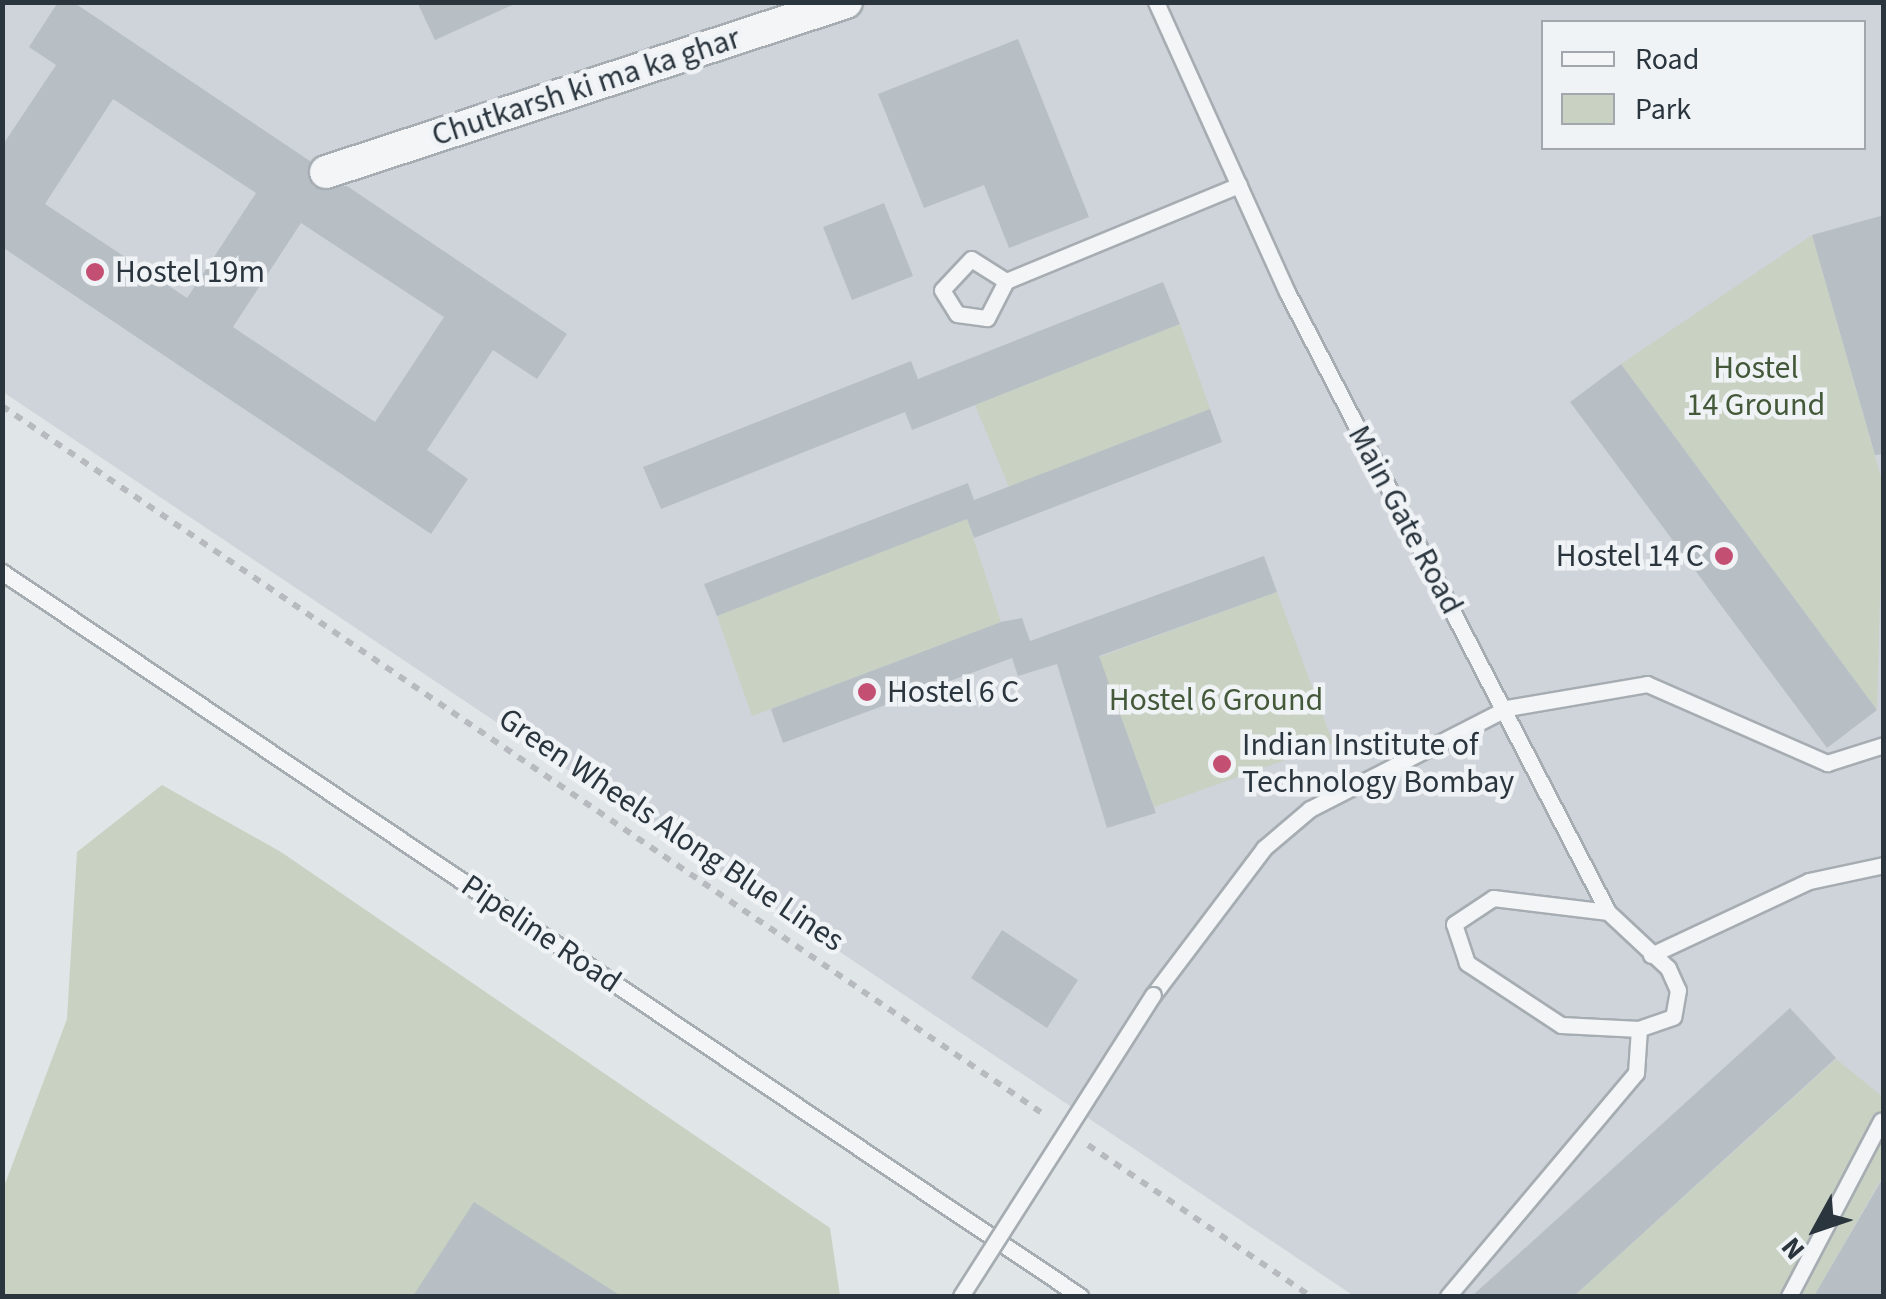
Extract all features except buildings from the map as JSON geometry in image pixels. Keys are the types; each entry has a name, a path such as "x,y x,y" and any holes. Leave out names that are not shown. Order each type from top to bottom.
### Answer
{"street":[{"name":"Chutkarsh ki ma ka ghar","path":"326,172 846,2"}],"lane":[{"name":"Main Gate Road","path":"1156,2 1239,185 1608,912 1651,955 1678,990 1673,1017 1638,1029"},
{"path":"1006,281 972,259 942,290 957,314 987,318 1006,281 1239,185"},
{"name":"Pipeline Road","path":"2,572 1080,1296"},
{"path":"961,1296 1153,994 1264,848 1310,809 1506,708 1648,684 1827,763 1884,745"},
{"path":"1651,955 1809,880 1884,865"},
{"path":"1448,1296 1636,1072 1638,1029 1560,1025 1529,1012 1467,963 1454,924 1493,898 1608,912"},
{"path":"1790,1296 1882,1121"}],"path":[{"name":"Green Wheels Along Blue Lines","path":"2,406 1061,1126"},
{"path":"1076,1136 1310,1296"}],"shaded area":[{"name":"Indian Institute of Technology Bombay","path":"2,3 1883,3 1883,1296 1354,1296 3,392"}],"green space":[{"name":"Hostel 14 Ground","path":"1812,235 1883,484 1877,710 1621,364"},
{"path":"1180,324 1210,409 1009,487 975,405"},
{"path":"967,519 1001,622 752,716 717,616"},
{"name":"Hostel 6 Ground","path":"1277,592 1333,743 1154,807 1099,657"},
{"path":"162,785 281,852 830,1228 840,1296 3,1296 2,1192 67,1019 77,852"},
{"path":"1836,1059 1883,1097 1883,1176 1814,1296 1574,1296"}],"place":[{"name":"Hostel 19m","path":"95,272"},
{"name":"Hostel 14 C","path":"1724,556"},
{"name":"Hostel 6 C","path":"867,692"},
{"name":"Indian Institute of Technology Bombay","path":"1222,764"}]}
